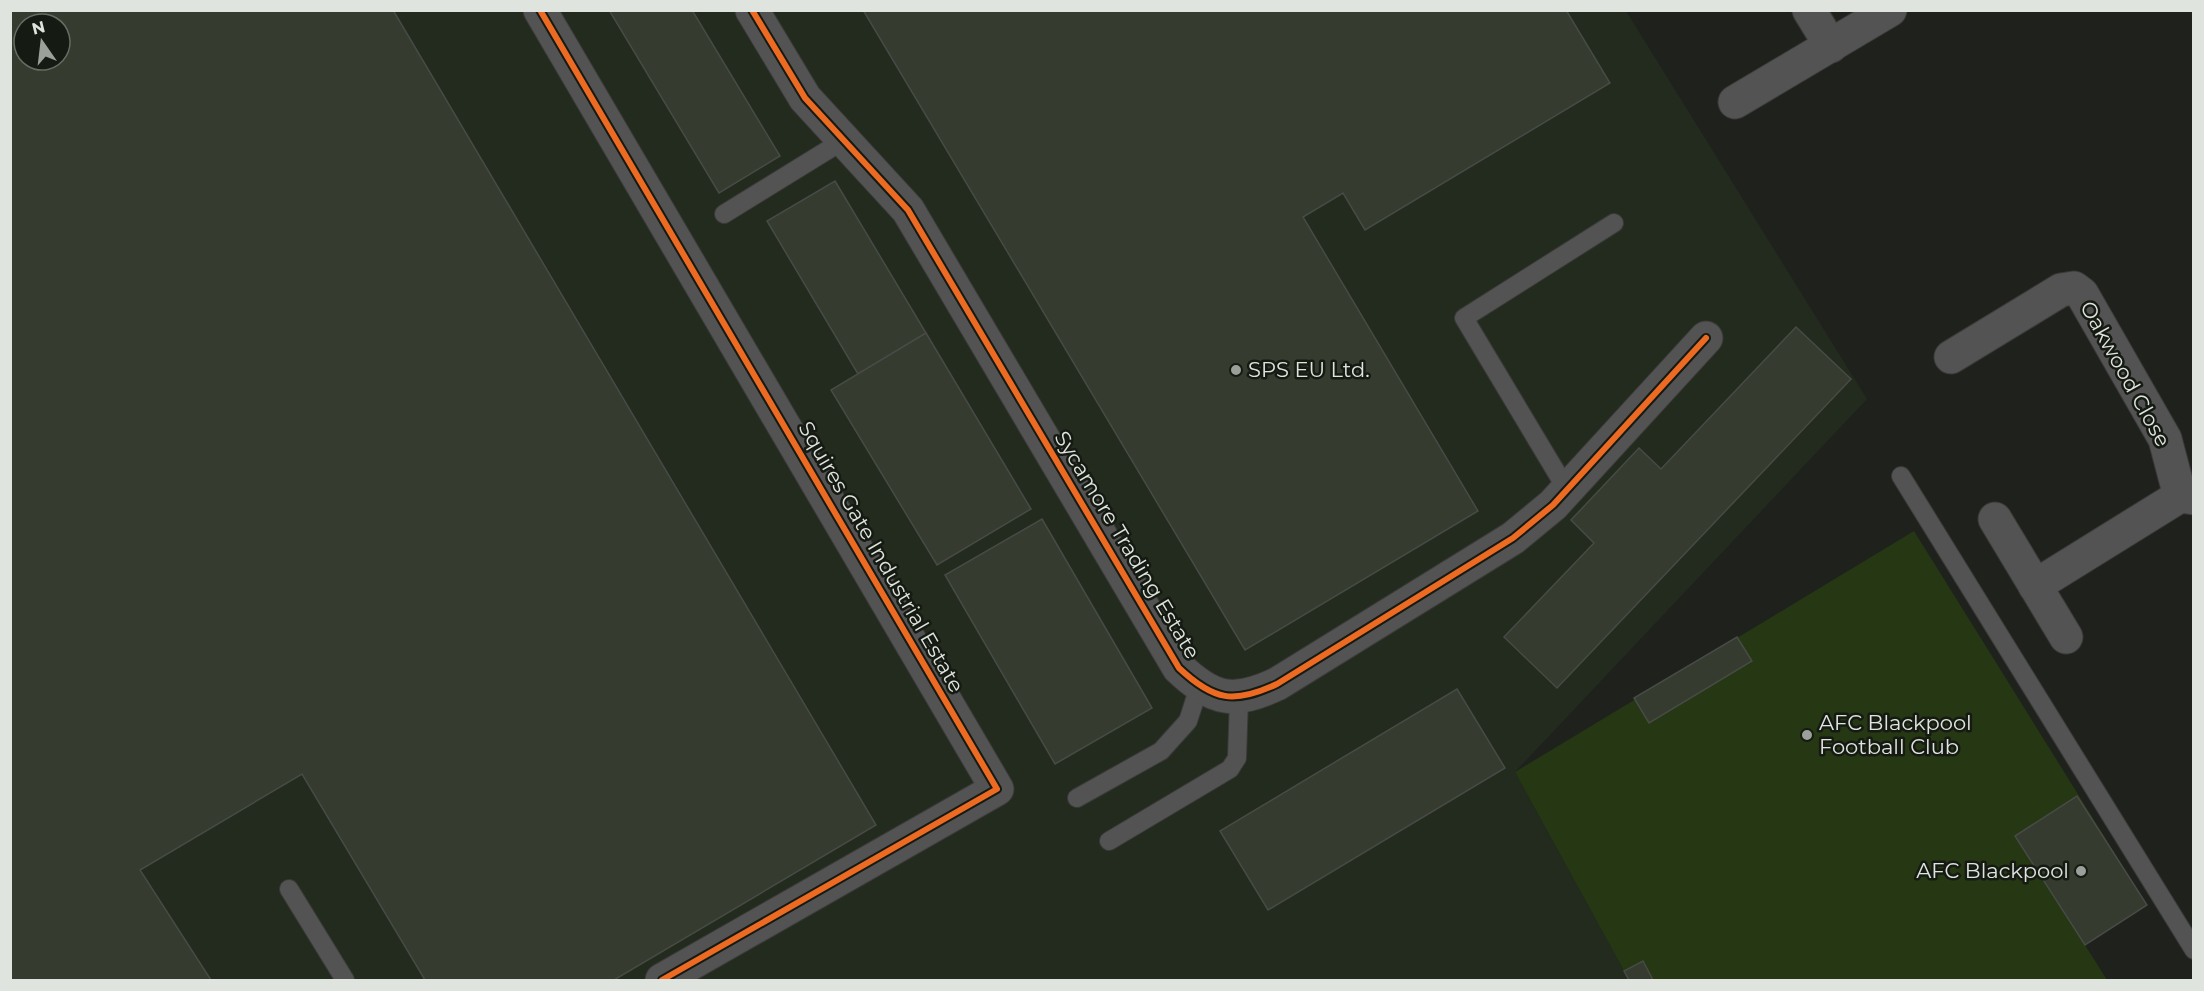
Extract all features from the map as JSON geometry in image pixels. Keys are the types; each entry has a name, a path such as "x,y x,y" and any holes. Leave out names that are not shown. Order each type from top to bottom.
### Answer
{"street":[{"name":"Squires Gate Industrial Estate","path":"540,10 997,789 662,981"},
{"name":"Sycamore Trading Estate","path":"752,10 805,98 908,210 1179,668 1199,687 1229,697 1252,696 1277,684 1436,588 1513,538 1567,490 1706,338"},
{"path":"1809,10 1831,46"},
{"path":"1735,102 1890,10"},
{"name":"Oakwood Close","path":"1951,357 2061,290 2074,288 2082,294 2165,439 2187,497 2035,586"},
{"path":"1995,519 2066,637"}],"lane":[{"path":"724,214 844,140"},
{"path":"1567,490 1464,318 1614,223"},
{"path":"1901,476 2193,950"},
{"path":"1077,798 1161,751 1188,722 1199,687"},
{"path":"1108,841 1230,769 1237,758 1239,697"},
{"path":"289,889 345,981"}],"shaded area":[{"path":"10,11 1626,11 1867,399 1515,772 1629,980 11,980"}],"green space":[{"name":"AFC Blackpool Football Club","path":"1914,531 2147,905 2085,945 2107,980 1629,980 1515,772"}],"building":[{"path":"10,10 393,10 876,825 614,980 425,980 302,774 140,870 211,980 10,980"},
{"path":"609,10 692,10 780,156 719,193"},
{"name":"SPS EU Ltd.","path":"863,10 1566,10 1610,83 1365,230 1343,193 1303,217 1478,511 1245,650"},
{"path":"835,181 926,333 858,374 767,221"},
{"path":"1796,327 1851,379 1557,688 1504,637 1594,543 1571,520 1639,448 1661,469"},
{"path":"926,333 1031,509 937,565 831,390"},
{"path":"1042,519 1152,708 1055,764 945,575"},
{"path":"1737,637 1752,661 1649,723 1634,698"},
{"path":"1457,689 1505,768 1268,910 1220,831"},
{"name":"AFC Blackpool","path":"2077,796 2147,905 2085,945 2015,836"},
{"path":"1643,961 1653,980 1629,980 1624,971"}],"cycle path":[{"path":"540,10 997,789 662,980"},
{"path":"752,10 805,98 908,210 1179,668 1191,679 1214,693 1225,696 1248,695 1277,684 1513,538 1553,505 1706,338"}],"place":[{"name":"SPS EU Ltd.","path":"1236,370"},
{"name":"AFC Blackpool Football Club","path":"1807,735"},
{"name":"AFC Blackpool","path":"2081,871"}]}
